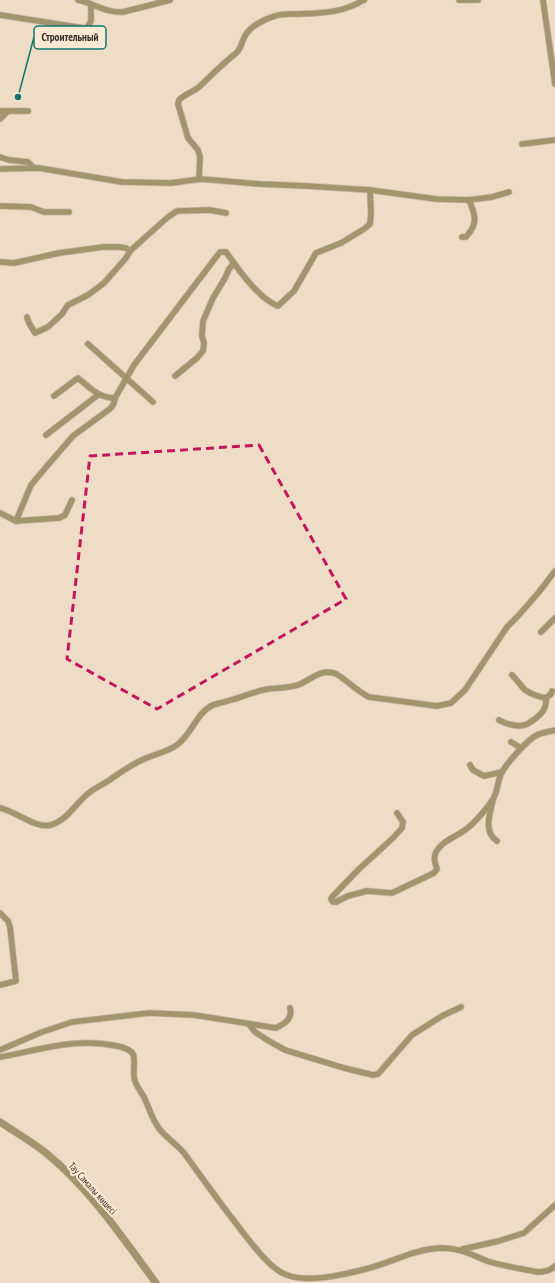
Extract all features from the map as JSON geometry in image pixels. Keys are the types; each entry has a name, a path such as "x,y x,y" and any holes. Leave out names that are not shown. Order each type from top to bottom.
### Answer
{"street":[{"path":"80,0 109,12 116,12 146,3 170,0"},
{"path":"199,179 200,157 198,150 188,138 178,100 197,88 236,54 241,48 248,32 264,20 281,14 335,12 353,6 364,0"},
{"path":"459,0 478,0"},
{"path":"543,0 555,84"},
{"path":"0,15 87,28 91,21 92,5"},
{"path":"0,111 28,112"},
{"path":"0,119 8,111"},
{"path":"522,144 555,140"},
{"path":"0,157 9,160 28,162 34,168"},
{"path":"0,169 34,168 63,171 122,182 171,183 199,179 370,190 436,199 469,200 492,197 509,192"},
{"path":"16,520 31,485 73,436 111,408 134,365 220,252 226,252 249,282 272,304 278,306 294,291 316,253 341,243 370,224 370,190"},
{"path":"462,237 466,237 471,231 474,222 475,216 469,200"},
{"path":"0,206 31,207 44,212 70,212"},
{"path":"27,317 35,333 48,327 62,314 68,305 88,295 104,283 126,258 130,251 168,217 177,211 210,210 226,213"},
{"path":"0,262 14,262 59,253 103,247 126,248 130,251"},
{"path":"175,376 204,351 202,336 203,321 213,298 229,269 234,263"},
{"path":"88,344 153,402"},
{"path":"54,396 78,378 98,395 108,398 115,398"},
{"path":"46,435 98,395"},
{"path":"0,513 16,520 46,519 65,515 72,500"},
{"path":"0,808 10,811 37,824 44,826 50,825 67,815 89,793 125,769 176,745 187,734 204,712 212,706 266,689 282,689 298,685 318,673 334,673 340,676 359,692 369,697 425,703 437,706 451,703 465,690 507,627 539,592 555,571"},
{"path":"540,632 555,618"},
{"path":"512,676 519,681 525,689 540,697 546,698 554,691"},
{"path":"499,720 509,724 524,725 538,717 544,711 547,702 546,698"},
{"path":"497,842 488,827 497,784 502,772 531,738 538,734 555,730"},
{"path":"511,742 522,748"},
{"path":"470,765 473,770 484,776 502,772"},
{"path":"397,814 403,822 402,828 332,897 331,899 333,902 366,891 392,893 434,873 437,869 434,858 439,847 469,827 495,796"},
{"path":"0,912 10,927 16,981 0,985"},
{"path":"248,1024 268,1042 286,1050 344,1068 373,1075 378,1074 412,1035 442,1016 461,1007"},
{"path":"0,1050 42,1032 72,1022 149,1013 173,1013 276,1028 288,1020 290,1017 290,1008"},
{"path":"0,1057 34,1051 55,1045 82,1042 125,1048 131,1052 134,1057 133,1074 135,1082 156,1123 165,1135 184,1153 249,1240 281,1273 289,1276 314,1278 345,1274 380,1266 416,1252 439,1248 460,1250 488,1261 523,1270 545,1272 551,1270 555,1266"},
{"name":"Тау Самалы көшесі","path":"0,1122 45,1152 79,1184 98,1205 156,1283"},
{"path":"460,1250 499,1241 524,1232 555,1205"}],"highlighted area":[{"path":"259,445 346,599 157,709 67,659 90,456"}],"place":[{"name":"Строительный","path":"18,97"}]}
